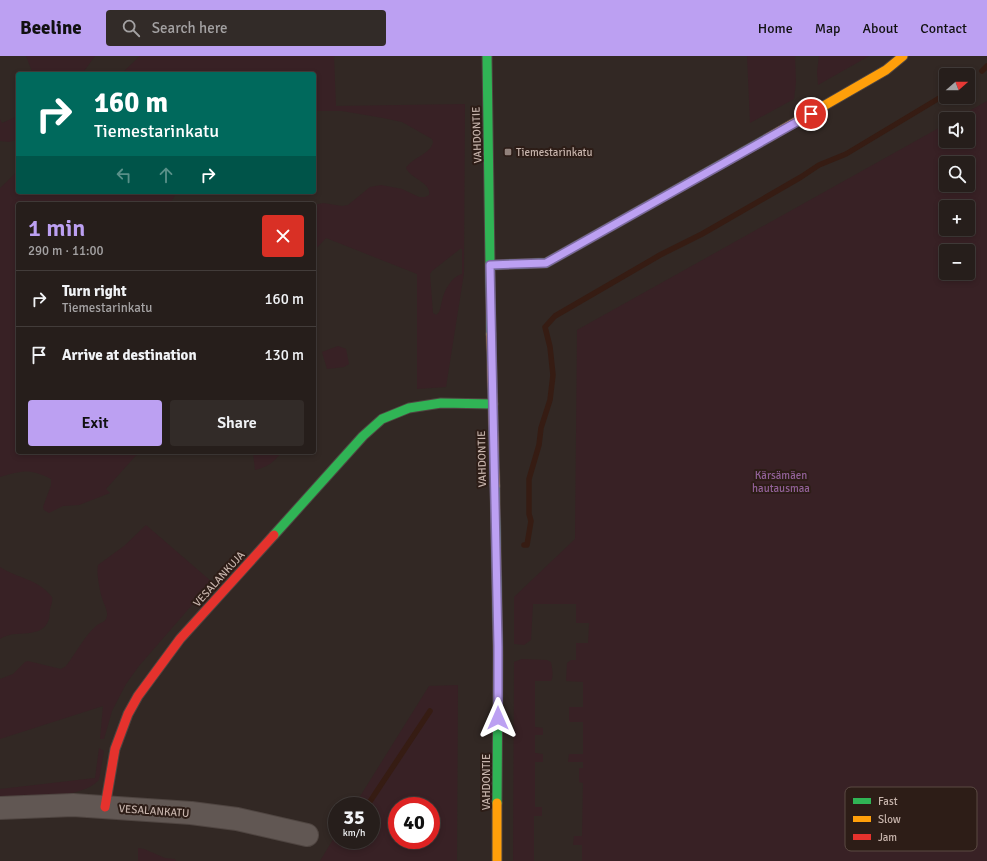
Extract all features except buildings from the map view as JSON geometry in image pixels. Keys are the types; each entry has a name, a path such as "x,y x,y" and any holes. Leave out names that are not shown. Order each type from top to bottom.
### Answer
{"street":[{"name":"VAHDONTIE","path":"487,56 498,655 498,861"},
{"path":"490,265 546,263 830,103 886,70 902,56"},
{"name":"VESALANKUJA","path":"105,807 115,749 128,714 138,696 180,639 363,436 382,419 409,408 441,404 493,404"},
{"name":"VESALANKATU","path":"0,808 73,805 191,813 237,819 307,835"}],"green space":[{"path":"26,56 95,56 83,72 32,72"},
{"path":"140,56 334,56 336,106 465,104 464,273 446,387 417,389 417,274 326,238 316,249 316,205 323,203 342,206 348,205 370,187 381,185 402,189 419,197 429,195 427,187 406,168 409,164 429,150 432,146 432,139 402,122 342,111 316,111 316,72 123,72","holes":["462,249 462,274 451,281 443,297 440,311 436,315 433,313 430,274 432,271"]},
{"path":"747,56 795,56 796,82 794,99 750,123"},
{"path":"819,56 869,56 818,85 817,72"},
{"name":"Kärsämäen hautausmaa","path":"987,101 987,861 582,861 582,845 573,845 574,836 582,836 583,783 579,782 579,768 583,768 583,762 568,762 569,754 583,754 583,722 569,722 569,707 583,707 583,682 566,681 567,663 571,660 576,660 576,643 588,643 589,623 576,623 576,604 533,604 531,640 524,645 514,644 514,597 575,539 577,330 939,128 939,148 975,148 975,112 967,112"},
{"path":"16,117 16,140 9,142 0,141 0,119 2,123"},
{"path":"16,173 16,194 176,194 171,202 16,202 16,454 137,454 106,489 110,493 79,505 63,506 49,513 44,510 43,507 51,485 51,479 31,472 20,472 0,477 0,188"},
{"path":"338,346 346,349 349,364 344,367 327,369 322,352"},
{"path":"253,454 279,454 270,464 255,470"},
{"path":"146,525 212,582 139,666 126,684 112,711 104,739 100,739 103,706 0,739 0,679 13,674 25,662 28,661 61,669 66,666 88,635 96,626 104,621 107,616 98,582 98,565 124,546"},
{"path":"0,567 34,582 52,597 49,619 46,626 34,632 13,634 0,639"},
{"path":"522,659 547,660 551,662 552,672 551,681 535,681 535,727 543,728 543,735 535,735 535,753 543,754 543,762 535,762 535,807 542,807 542,816 534,816 534,861 513,861 514,662"},
{"path":"458,685 457,861 320,861 328,848 380,849 380,797 360,797 429,686"},
{"path":"99,748 104,751 99,780 91,786 80,791 67,794 38,798 0,800 0,789 95,778"},
{"path":"138,848 165,858 175,859 176,861 138,861"}],"waterway":[{"path":"982,71 987,66"},
{"path":"524,545 527,545 531,521 529,514 529,479 539,445 541,428 550,400 553,375 550,347 545,327 555,316 660,255 702,234 819,165 846,154 939,98"},
{"path":"373,797 430,711"}],"traffic: fast":[{"path":"487,56 491,334"},
{"path":"490,265 546,263 768,138"},
{"path":"274,535 363,436 382,419 409,408 441,403 493,404"},
{"path":"495,486 498,655 497,803"}],"traffic: slow":[{"path":"768,138 886,70 903,56"},
{"path":"491,334 495,486"},
{"path":"497,803 497,861"}],"traffic: jam":[{"path":"105,807 115,749 128,714 138,696 180,639 274,535"}],"place":[{"name":"Tiemestarinkatu","path":"508,152"}],"route":[{"path":"498,718 498,646 490,265 546,263 811,114"}]}
